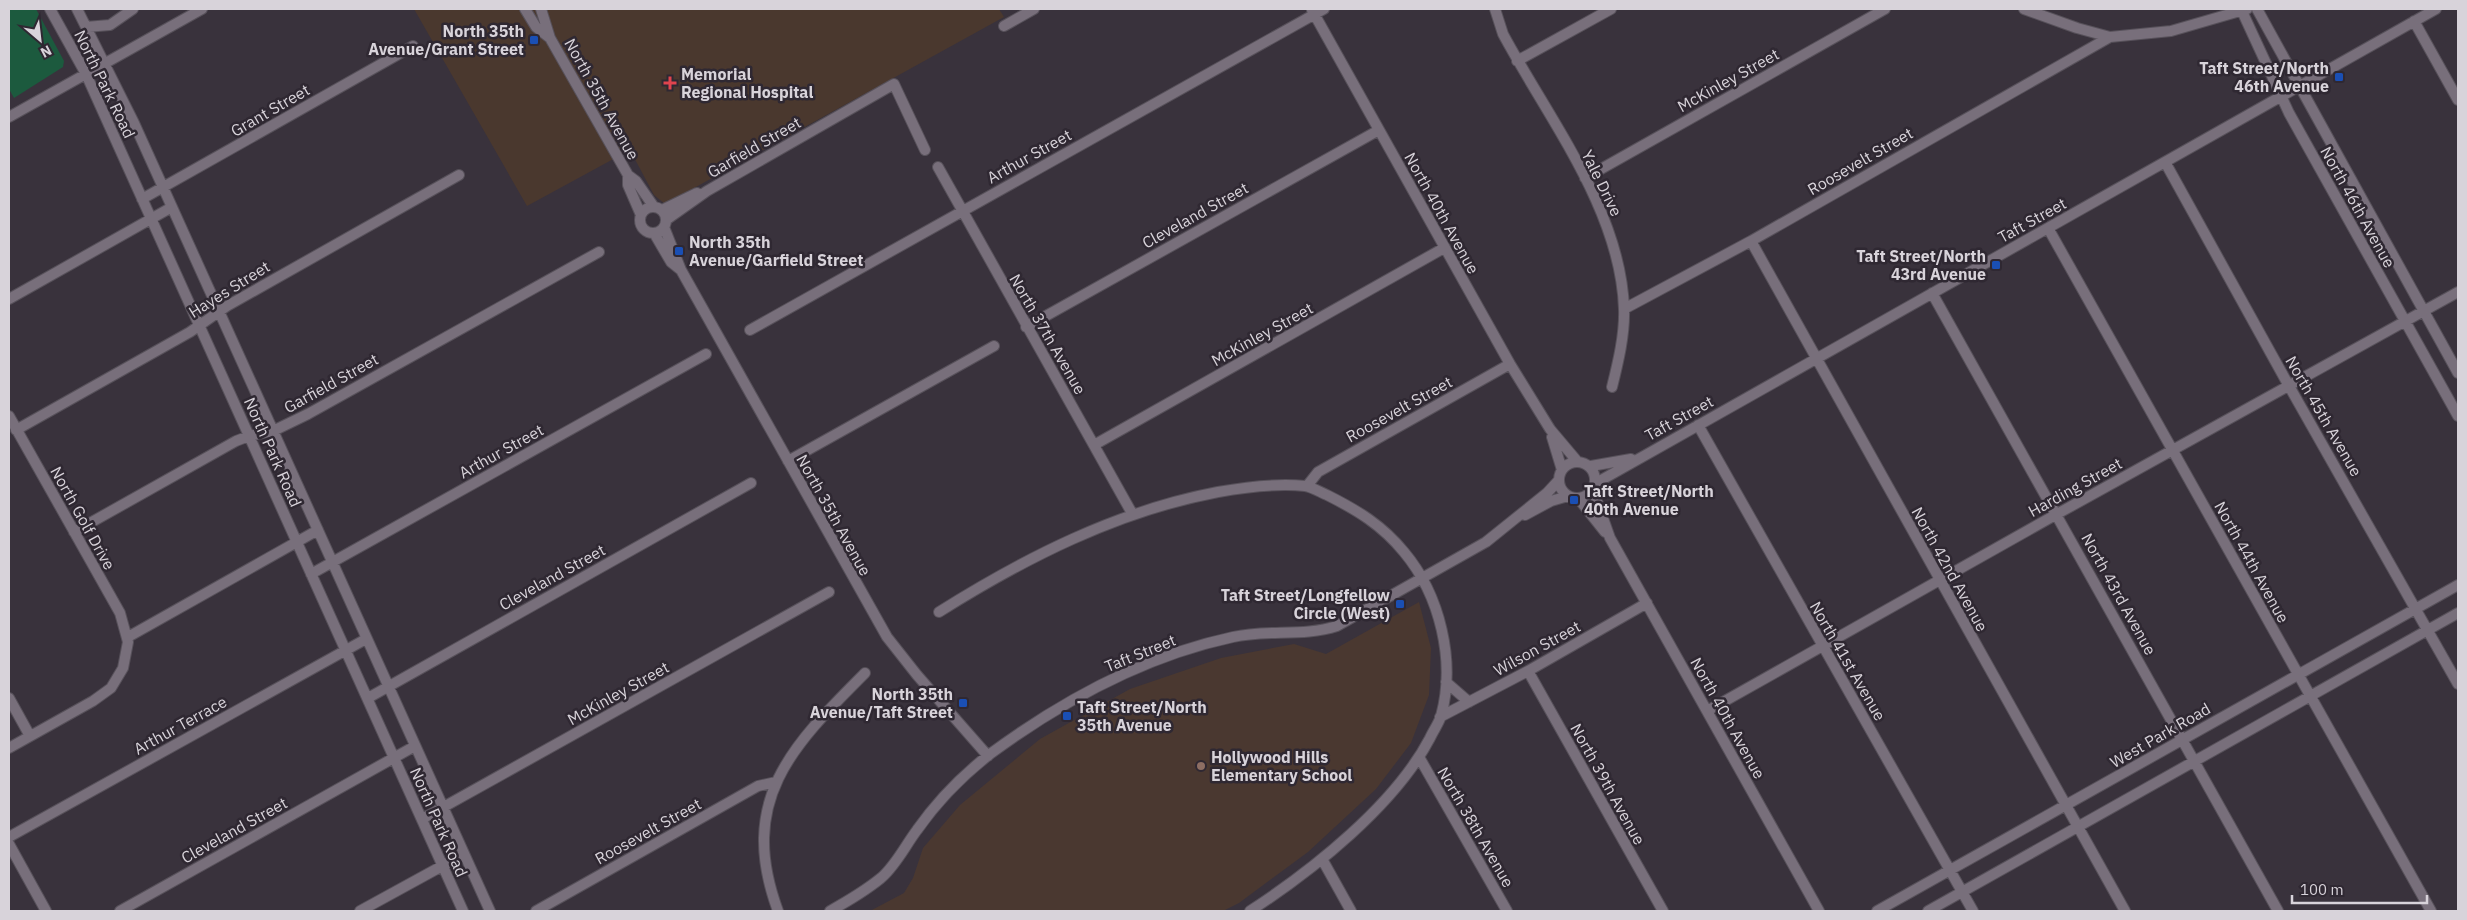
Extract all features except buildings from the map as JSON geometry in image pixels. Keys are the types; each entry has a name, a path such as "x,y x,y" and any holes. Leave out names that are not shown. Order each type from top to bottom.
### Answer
{"street":[{"name":"North Park Road","path":"50,9 86,74 463,911"},
{"name":"North Park Road","path":"77,9 105,62 172,207 490,911"},
{"path":"86,27 110,25 133,9"},
{"path":"9,117 202,9"},
{"name":"North 35th Avenue","path":"525,9 536,27 550,38"},
{"name":"North 35th Avenue","path":"541,9 550,38 628,175 636,181 658,208"},
{"path":"1004,26 1034,9"},
{"name":"Yale Drive","path":"1495,9 1503,34 1585,178 1608,228 1618,268 1624,309 1618,364 1612,387"},
{"path":"1517,61 1611,9"},
{"name":"McKinley Street","path":"1585,178 1885,9"},
{"path":"2024,9 2077,28 2110,37 2171,31 2243,10"},
{"name":"North 46th Avenue","path":"2257,9 2458,373"},
{"name":"Taft Street","path":"1594,486 1698,424 2436,9"},
{"name":"North 40th Avenue","path":"1317,10 1379,130 1510,364 1550,429 1577,461"},
{"name":"Arthur Street","path":"750,330 1317,10"},
{"name":"North 46th Avenue","path":"2243,10 2280,96 2458,416"},
{"path":"2414,21 2458,100"},
{"name":"Roosevelt Street","path":"1624,309 1751,241 2110,37"},
{"name":"Grant Street","path":"142,199 412,46"},
{"name":"Garfield Street","path":"665,224 707,191 894,84 925,150"},
{"name":"Cleveland Street","path":"1026,327 1379,130"},
{"name":"North 45th Avenue","path":"2166,162 2289,386 2458,684"},
{"name":"North 37th Avenue","path":"938,167 1133,515"},
{"name":"Hayes Street","path":"16,430 190,332 219,311 459,175"},
{"name":"North 35th Avenue","path":"628,175 628,185 641,215"},
{"name":"Garfield Street","path":"658,208 707,191"},
{"path":"9,299 172,207"},
{"path":"646,208 658,208 665,224 654,233 642,228 641,215 646,208"},
{"name":"North 35th Avenue","path":"665,224 681,270 886,637 988,756"},
{"name":"North 44th Avenue","path":"2048,228 2431,911"},
{"name":"North 35th Avenue","path":"654,233 671,262 681,270"},
{"name":"North 42nd Avenue","path":"1751,241 1815,359 2125,911"},
{"name":"McKinley Street","path":"1094,445 1444,248"},
{"name":"Garfield Street","path":"74,532 249,436 273,431 308,414 599,252"},
{"name":"Harding Street","path":"1707,711 1940,582 2057,514 2458,292"},
{"name":"North 43rd Avenue","path":"1932,293 2278,911"},
{"path":"788,462 994,346"},
{"name":"Arthur Street","path":"311,574 706,354"},
{"name":"Roosevelt Street","path":"1307,486 1318,472 1510,364"},
{"name":"North Golf Drive","path":"9,416 120,613 128,637"},
{"name":"North 41st Avenue","path":"1698,424 1973,911"},
{"name":"North 40th Avenue","path":"1550,429 1560,475"},
{"name":"Taft Street","path":"1590,466 1607,465 1641,457"},
{"path":"1577,461 1590,466 1595,474 1594,486 1587,495 1573,497 1561,489 1560,475 1568,464 1577,461"},
{"name":"Taft Street","path":"830,911 882,878 940,801 988,756 1053,710 1127,673 1211,642 1257,632 1322,631 1355,617 1486,542 1547,493 1560,475"},
{"name":"Cleveland Street","path":"368,698 751,483"},
{"path":"938,612 1044,552 1133,515 1198,496 1247,487 1307,486 1362,513 1389,534 1423,578 1440,624 1446,682 1440,718 1419,757 1405,777 1374,810 1322,858 1250,911"},
{"name":"North 40th Avenue","path":"1594,486 1610,538 1819,911"},
{"name":"Taft Street","path":"1515,520 1552,500 1573,497"},
{"name":"North 40th Avenue","path":"1573,497 1610,538"},
{"path":"9,748 96,700 111,688 123,668 128,637 318,530"},
{"name":"West Park Road","path":"1877,911 2182,738 2458,585"},
{"name":"McKinley Street","path":"422,820 829,592"},
{"name":"Wilson Street","path":"1440,718 1528,671 1646,603"},
{"path":"1928,911 2309,695 2458,613"},
{"name":"Arthur Terrace","path":"9,837 366,639"},
{"name":"North 39th Avenue","path":"1528,671 1663,911"},
{"path":"778,911 770,886 764,831 768,805 776,782 794,750 815,724 865,673"},
{"path":"1446,682 1469,702"},
{"path":"9,698 30,736"},
{"name":"Cleveland Street","path":"120,911 415,746"},
{"name":"North 38th Avenue","path":"1419,757 1507,911"},
{"name":"Roosevelt Street","path":"536,911 758,786 776,782"},
{"path":"9,844 46,911"},
{"path":"360,911 464,854"},
{"path":"1322,858 1351,911"}],"shaded area":[{"name":"Memorial Regional Hospital","path":"414,9 999,9 1004,17 665,204 654,195 630,150 527,206"},
{"name":"Hollywood Hills Elementary School","path":"1419,602 1431,648 1429,695 1411,743 1376,789 1308,852 1239,903 1223,911 870,911 904,893 913,878 923,848 960,805 1040,739 1130,689 1221,658 1294,644 1326,654"}],"green space":[{"path":"9,9 36,9 64,61 63,67 14,98 9,89"}],"place":[{"name":"North 35th Avenue/Grant Street","path":"534,40"},
{"name":"Taft Street/North 46th Avenue","path":"2339,77"},
{"name":"Memorial Regional Hospital","path":"670,83"},
{"name":"North 35th Avenue/Garfield Street","path":"679,251"},
{"name":"Taft Street/North 43rd Avenue","path":"1996,265"},
{"name":"Taft Street/North 40th Avenue","path":"1574,500"},
{"name":"Taft Street/Longfellow Circle (West)","path":"1400,604"},
{"name":"North 35th Avenue/Taft Street","path":"963,703"},
{"name":"Taft Street/North 35th Avenue","path":"1067,716"},
{"name":"Hollywood Hills Elementary School","path":"1201,766"}]}
